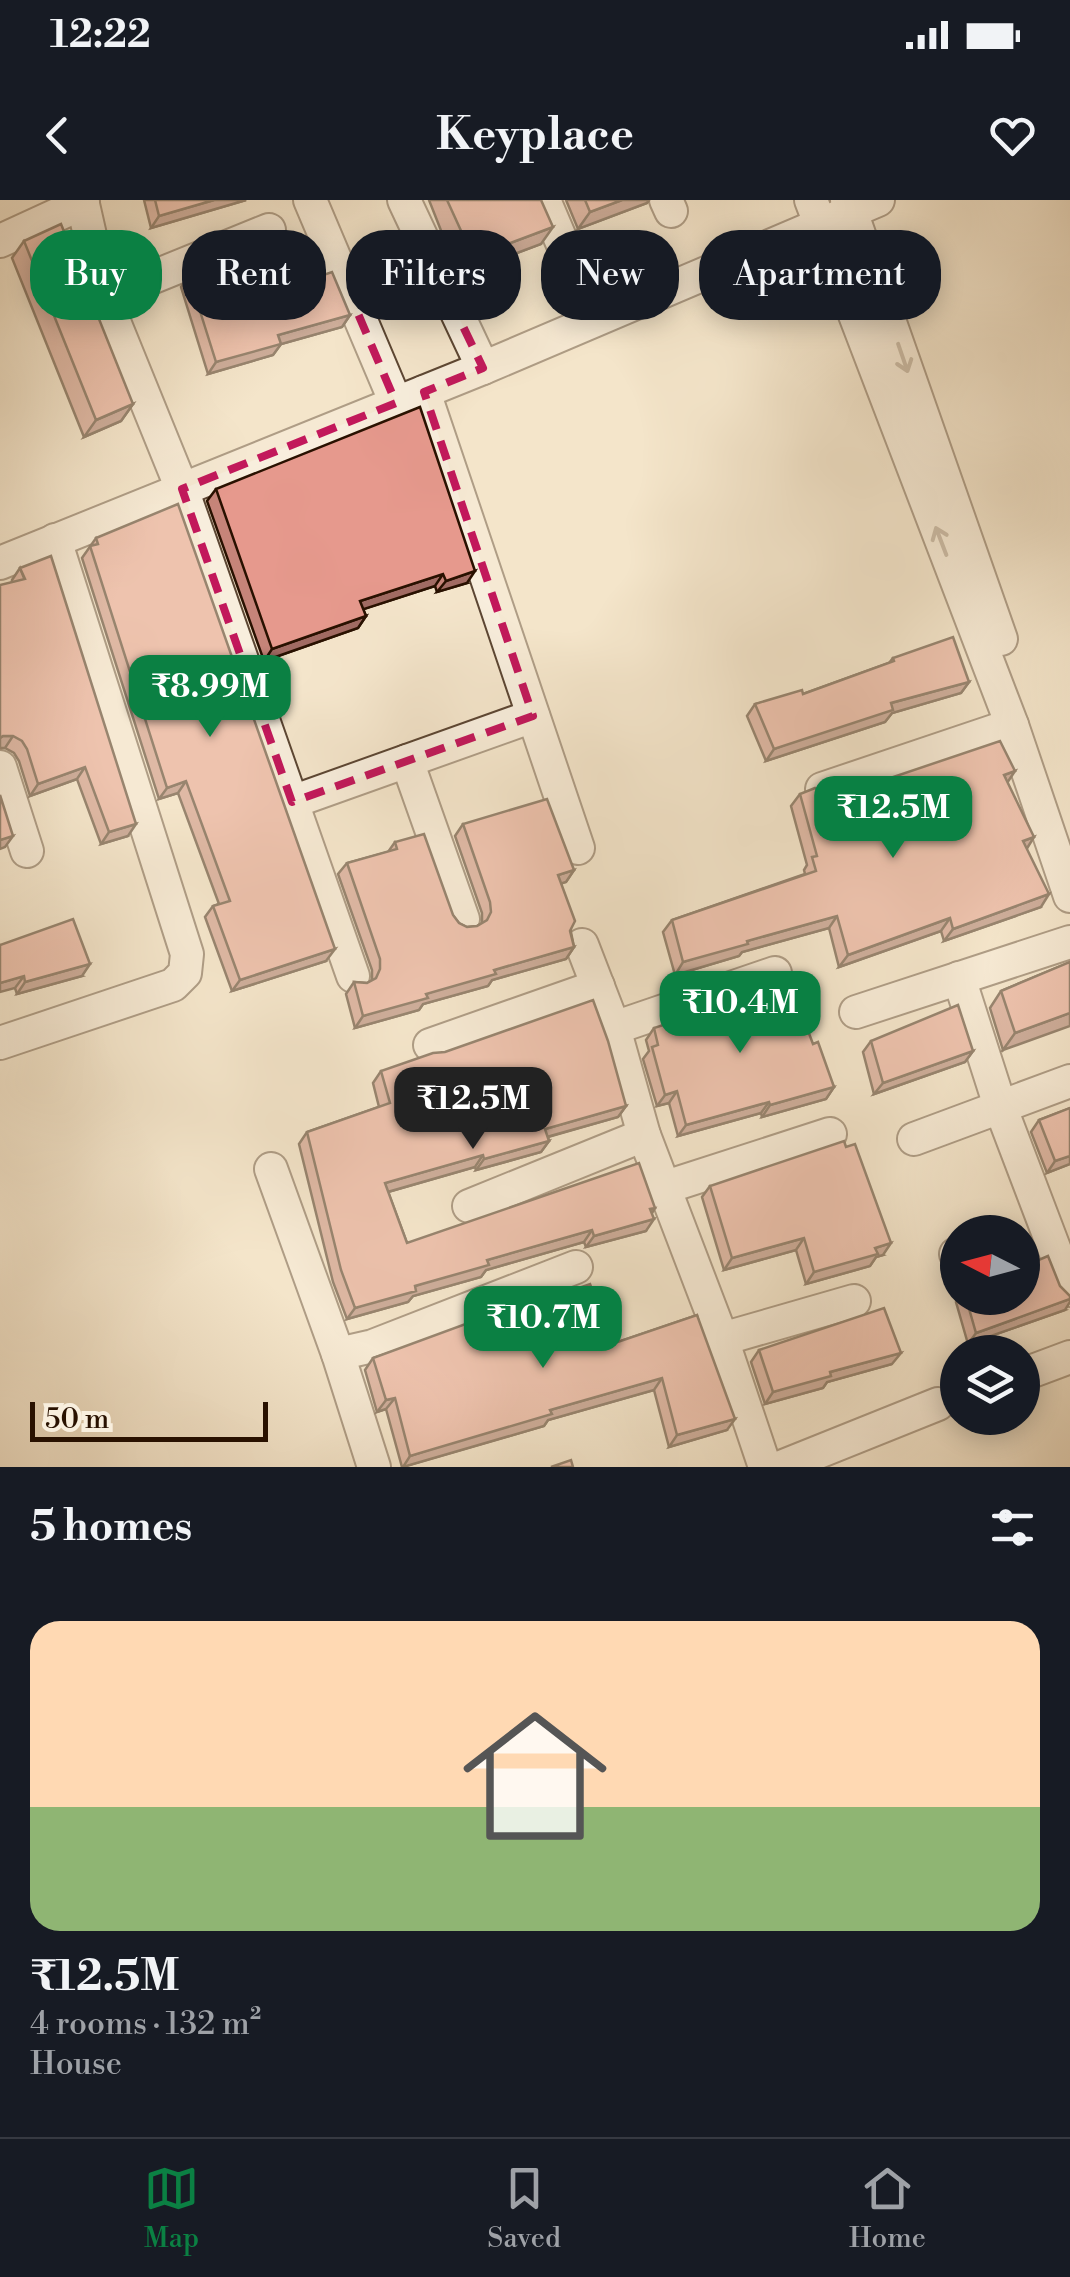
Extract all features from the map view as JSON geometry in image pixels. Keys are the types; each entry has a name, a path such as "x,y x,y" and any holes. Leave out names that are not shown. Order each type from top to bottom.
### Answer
{"street":[{"path":"310,200 346,285"},
{"path":"404,200 418,230"},
{"path":"544,200 557,230"},
{"path":"0,242 83,202 89,230"},
{"path":"0,563 483,368 816,212 859,204 1070,831"},
{"path":"816,212 1012,725 1070,896"},
{"path":"113,320 182,489 353,976"},
{"path":"363,320 410,398 534,716 578,848"},
{"path":"460,320 483,368"},
{"path":"0,1043 173,985 185,973 187,954 55,540"},
{"path":"292,802 534,716"},
{"path":"822,789 1012,725"},
{"path":"406,761 462,919"},
{"path":"0,767 27,851"},
{"path":"856,1012 1070,942"},
{"path":"582,945 614,1028 644,1134 766,1467"},
{"path":"614,1028 775,973"},
{"path":"959,978 1000,1106 1070,1290"},
{"path":"430,1045 598,986"},
{"path":"914,1138 1070,1081"},
{"path":"469,1206 644,1134"},
{"path":"664,1188 830,1134"},
{"path":"271,1169 374,1467"},
{"path":"338,1354 373,1346 576,1267"},
{"path":"722,1339 854,1301"},
{"path":"1040,1368 1070,1357"},
{"path":"781,1467 938,1404"}],"highlighted area":[{"path":"436,270 483,368 424,392 533,716 292,802 182,489 396,403 356,309"}],"building":[{"path":"155,200 214,200 159,216"},
{"path":"447,200 541,200 553,227 521,239 521,230 461,230"},
{"path":"585,200 622,200 590,212"},
{"path":"332,272 346,305 346,316 278,335 281,344 216,362 203,320 326,320 326,274"},
{"path":"56,320 99,320 133,404 96,420"},
{"path":"420,407 475,571 446,581 443,574 360,601 366,616 272,649 216,489"},
{"path":"178,504 335,949 240,980 213,906 230,901 186,781 167,788 90,546 98,544 96,538"},
{"path":"51,556 136,824 109,832 85,767 38,784 22,741 13,736 0,738 0,585 25,579 20,568"},
{"path":"953,637 969,682 891,703 893,710 774,749 755,704 802,690 803,694"},
{"path":"1000,741 1015,771 1004,775 1034,837 1023,841 1049,894 953,929 950,918 848,955 837,916 683,962 672,920 816,871 812,857 817,856 800,794 815,788 826,796 837,796"},
{"path":"0,795 13,836 0,840"},
{"path":"547,799 574,870 558,875 575,921 570,931 574,947 494,970 496,974 426,994 428,998 363,1016 354,982 367,983 376,978 380,959 347,863 397,849 395,842 424,834 453,915 467,927 477,926 487,920 490,902 463,824"},
{"path":"73,919 90,964 25,982 24,976 0,983 0,945"},
{"path":"1070,962 1070,1013 1015,1033 1001,991"},
{"path":"790,983 834,1087 686,1125 677,1091 665,1095 652,1047 658,1045 654,1028"},
{"path":"593,1000 626,1106 545,1129 549,1141 385,1183 407,1243 639,1163 655,1208 650,1209 654,1219 594,1236 592,1230 487,1260 489,1265 355,1308 341,1270 307,1132 390,1103 381,1071"},
{"path":"958,1005 973,1051 883,1083 871,1041"},
{"path":"1070,1108 1070,1156 1055,1161 1039,1120"},
{"path":"844,1141 846,1147 855,1144 891,1243 875,1248 878,1254 814,1272 804,1238 732,1258 710,1186"},
{"path":"1048,1256 1070,1299 1040,1310 1040,1259"},
{"path":"590,1284 612,1344 697,1315 735,1419 677,1435 662,1378 410,1456 395,1398 386,1400 373,1358 509,1308 511,1312"},
{"path":"884,1308 901,1353 773,1392 759,1350"},
{"path":"971,1315 1026,1315 976,1333"},
{"path":"571,1460 573,1467 551,1467"}]}
